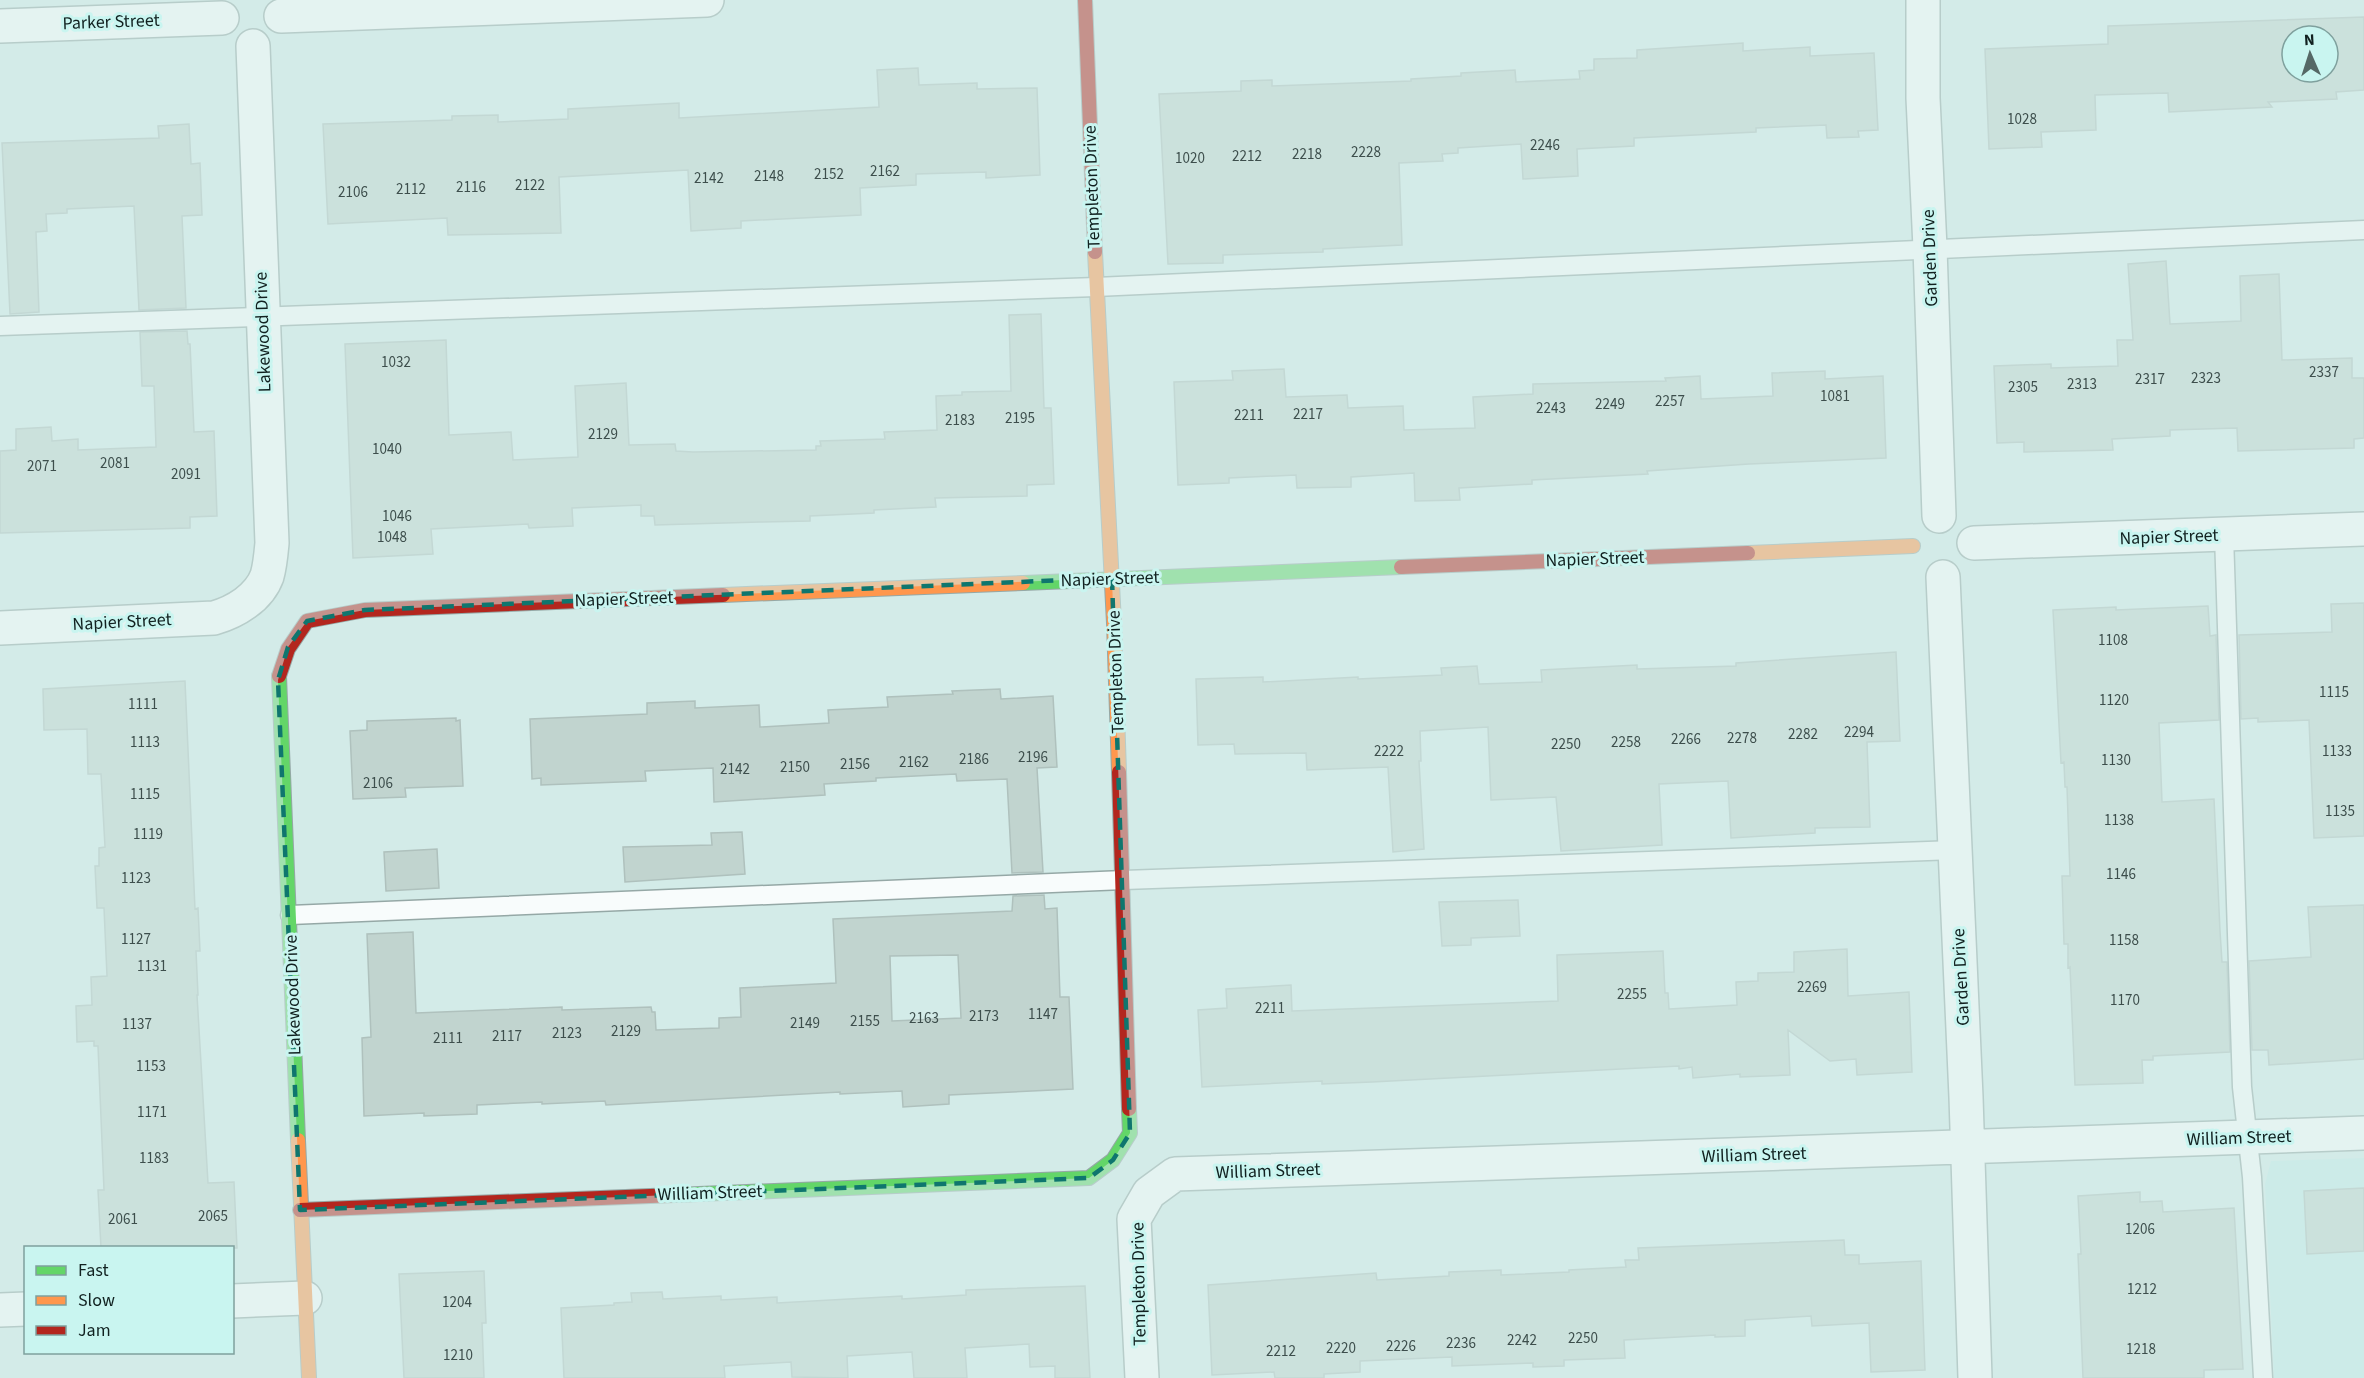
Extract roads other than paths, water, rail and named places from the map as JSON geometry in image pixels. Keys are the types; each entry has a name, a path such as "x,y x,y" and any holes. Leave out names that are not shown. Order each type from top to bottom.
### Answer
{"street":[{"path":"225,9 225,29 241,44 253,46 264,44 273,37 279,27 279,8 707,0"},
{"name":"Templeton Drive","path":"1085,0 1124,880 1130,1133 1113,1160"},
{"name":"Garden Drive","path":"1923,0 1923,98 1939,516"},
{"name":"Parker Street","path":"0,26 225,9"},
{"name":"Lakewood Drive","path":"242,607 266,579 272,543 253,46"},
{"path":"1939,516 1952,517 1962,522 1971,531 1974,543 1972,556 1966,567 1955,574 1943,577 1922,568 1913,546 1920,527 1939,516"},
{"name":"Napier Street","path":"1974,543 2364,529"},
{"name":"Napier Street","path":"307,621 365,610 1913,546"},
{"name":"Garden Drive","path":"1943,577 1968,1148 1975,1378"},
{"name":"Napier Street","path":"0,628 214,618 232,613 242,607"},
{"name":"Lakewood Drive","path":"307,621 282,659 278,680 309,1378"},
{"name":"William Street","path":"1149,1193 1175,1174 2364,1133"},
{"name":"William Street","path":"300,1210 1089,1178 1113,1160"},
{"name":"Templeton Drive","path":"1142,1378 1134,1219 1149,1193"},
{"path":"234,1301 305,1298"},
{"path":"0,1310 24,1309"}],"lane":[{"path":"0,326 1096,287 2364,230"},
{"path":"2224,535 2242,1087 2252,1177 2263,1378"},
{"path":"290,915 1124,880 1955,850"}]}
